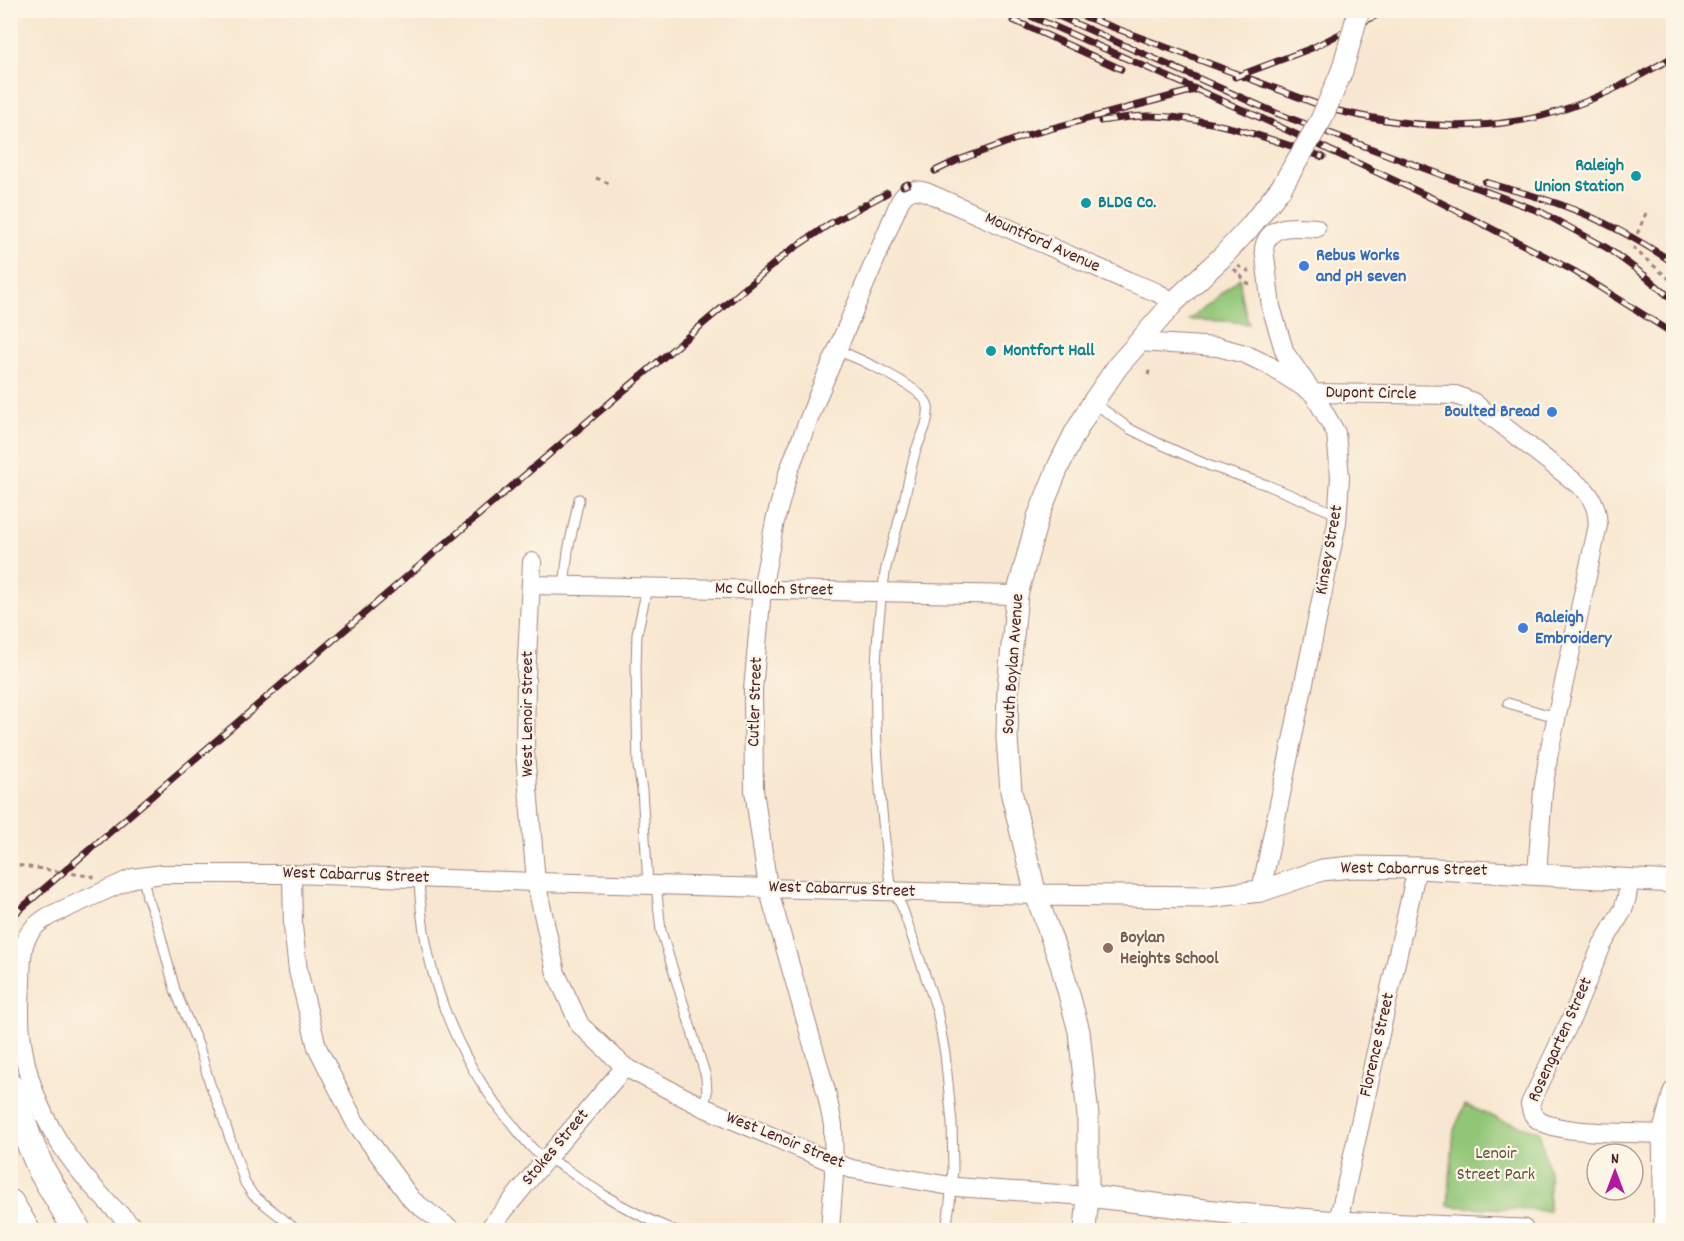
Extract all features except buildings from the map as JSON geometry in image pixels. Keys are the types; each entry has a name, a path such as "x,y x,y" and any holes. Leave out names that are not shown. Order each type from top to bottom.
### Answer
{"main road":[{"path":"10,1087 42,1171 77,1230"},
{"path":"10,1203 26,1230"}],"street":[{"name":"South Boylan Avenue","path":"1086,1230 1088,1116 1079,1031 1061,965 1036,895 1011,790 1008,749 1008,687 1017,595 1038,517 1059,465 1093,402 1118,366 1174,302 1222,257 1281,188 1321,120 1342,71 1359,10"},
{"name":"Mountford Avenue","path":"908,192 919,190 1156,292 1174,302"},
{"name":"Cutler Street","path":"830,1230 834,1163 833,1125 826,1091 768,888 754,790 753,690 762,590 775,521 789,470 900,201 908,192"},
{"name":"Kinsey Street","path":"1261,891 1339,515 1340,477 1336,433 1286,353 1272,307 1264,248 1266,238 1287,226 1316,228"},
{"name":"Dupont Circle","path":"1139,342 1218,346 1269,365 1313,393 1456,395 1473,402 1585,490 1593,500 1598,525 1543,791 1532,862"},
{"name":"West Lenoir Street","path":"532,562 525,753 536,882 556,973 580,1025 625,1067 703,1107 852,1169 952,1186 1088,1196 1237,1222 1338,1222 1410,1228 1523,1230"},
{"name":"Mc Culloch Street","path":"531,585 1017,595"},
{"name":"West Cabarrus Street","path":"137,1230 110,1206 68,1158 37,1100 29,1074 21,1032 22,970 25,940 29,931 37,924 49,916 124,882 143,876 292,874 894,892 1207,897 1261,891 1322,870 1352,867 1417,868 1532,862 1629,879 1674,882"},
{"name":"Florence Street","path":"1338,1222 1417,868"},
{"path":"292,874 293,926 298,971 317,1047 356,1122 412,1200 452,1230"},
{"name":"Rosengarten Street","path":"1629,879 1623,910 1602,945 1573,1015 1530,1104 1531,1112 1539,1121 1559,1128 1663,1134"},
{"name":"Stokes Street","path":"488,1230 625,1067"},
{"path":"1665,1230 1663,1134 1674,1092"}],"lane":[{"path":"837,350 911,386 927,404 926,423 916,450 885,570 879,610 875,686 876,734 889,876 902,907 936,1010 945,1054 952,1123 952,1186 946,1230"},
{"path":"1093,402 1130,429 1156,442 1210,466 1267,485 1339,515"},
{"path":"564,586 568,551 579,499"},
{"path":"647,588 637,634 638,766 652,884 661,931 706,1077 707,1093 703,1107"},
{"path":"1508,703 1545,714 1558,715"},
{"path":"143,876 147,897 157,922 175,990 199,1047 245,1183 253,1195 297,1230"},
{"path":"418,878 421,918 431,969 447,1018 462,1051 493,1102 536,1152 560,1165 604,1195 673,1230"}],"path":[{"path":"596,178 611,184"},
{"path":"1646,213 1635,239 1634,249 1674,283"},
{"path":"1239,273 1246,283 1254,285"},
{"path":"1148,375 1150,368"},
{"path":"10,864 124,882"}],"green space":[{"path":"1240,278 1241,297 1249,324 1189,320"},
{"name":"Lenoir Street Park","path":"1465,1105 1501,1120 1539,1131 1549,1173 1549,1211 1448,1206 1454,1130"}],"railway":[{"path":"1017,10 1261,118 1436,200 1574,271 1674,334"},
{"path":"1045,10 1276,113 1541,212 1607,248 1674,301"},
{"path":"1067,10 1330,109 1376,119 1447,126 1494,124 1547,115 1606,93 1674,56"},
{"path":"1235,77 1312,48 1387,10"},
{"path":"1013,20 1121,69"},
{"path":"935,171 1027,135 1198,89"},
{"path":"1101,121 1146,116 1196,120 1239,130 1323,157"},
{"path":"1485,182 1544,199 1593,218 1674,263"},
{"path":"903,186 908,184"},
{"path":"10,918 788,252 831,223 887,193"}],"place":[{"name":"Raleigh Union Station","path":"1636,176"},
{"name":"BLDG Co.","path":"1086,203"},
{"name":"Rebus Works and pH seven","path":"1304,266"},
{"name":"Montfort Hall","path":"991,351"},
{"name":"Boulted Bread","path":"1552,412"},
{"name":"Raleigh Embroidery","path":"1523,628"},
{"name":"Boylan Heights School","path":"1108,948"}]}
